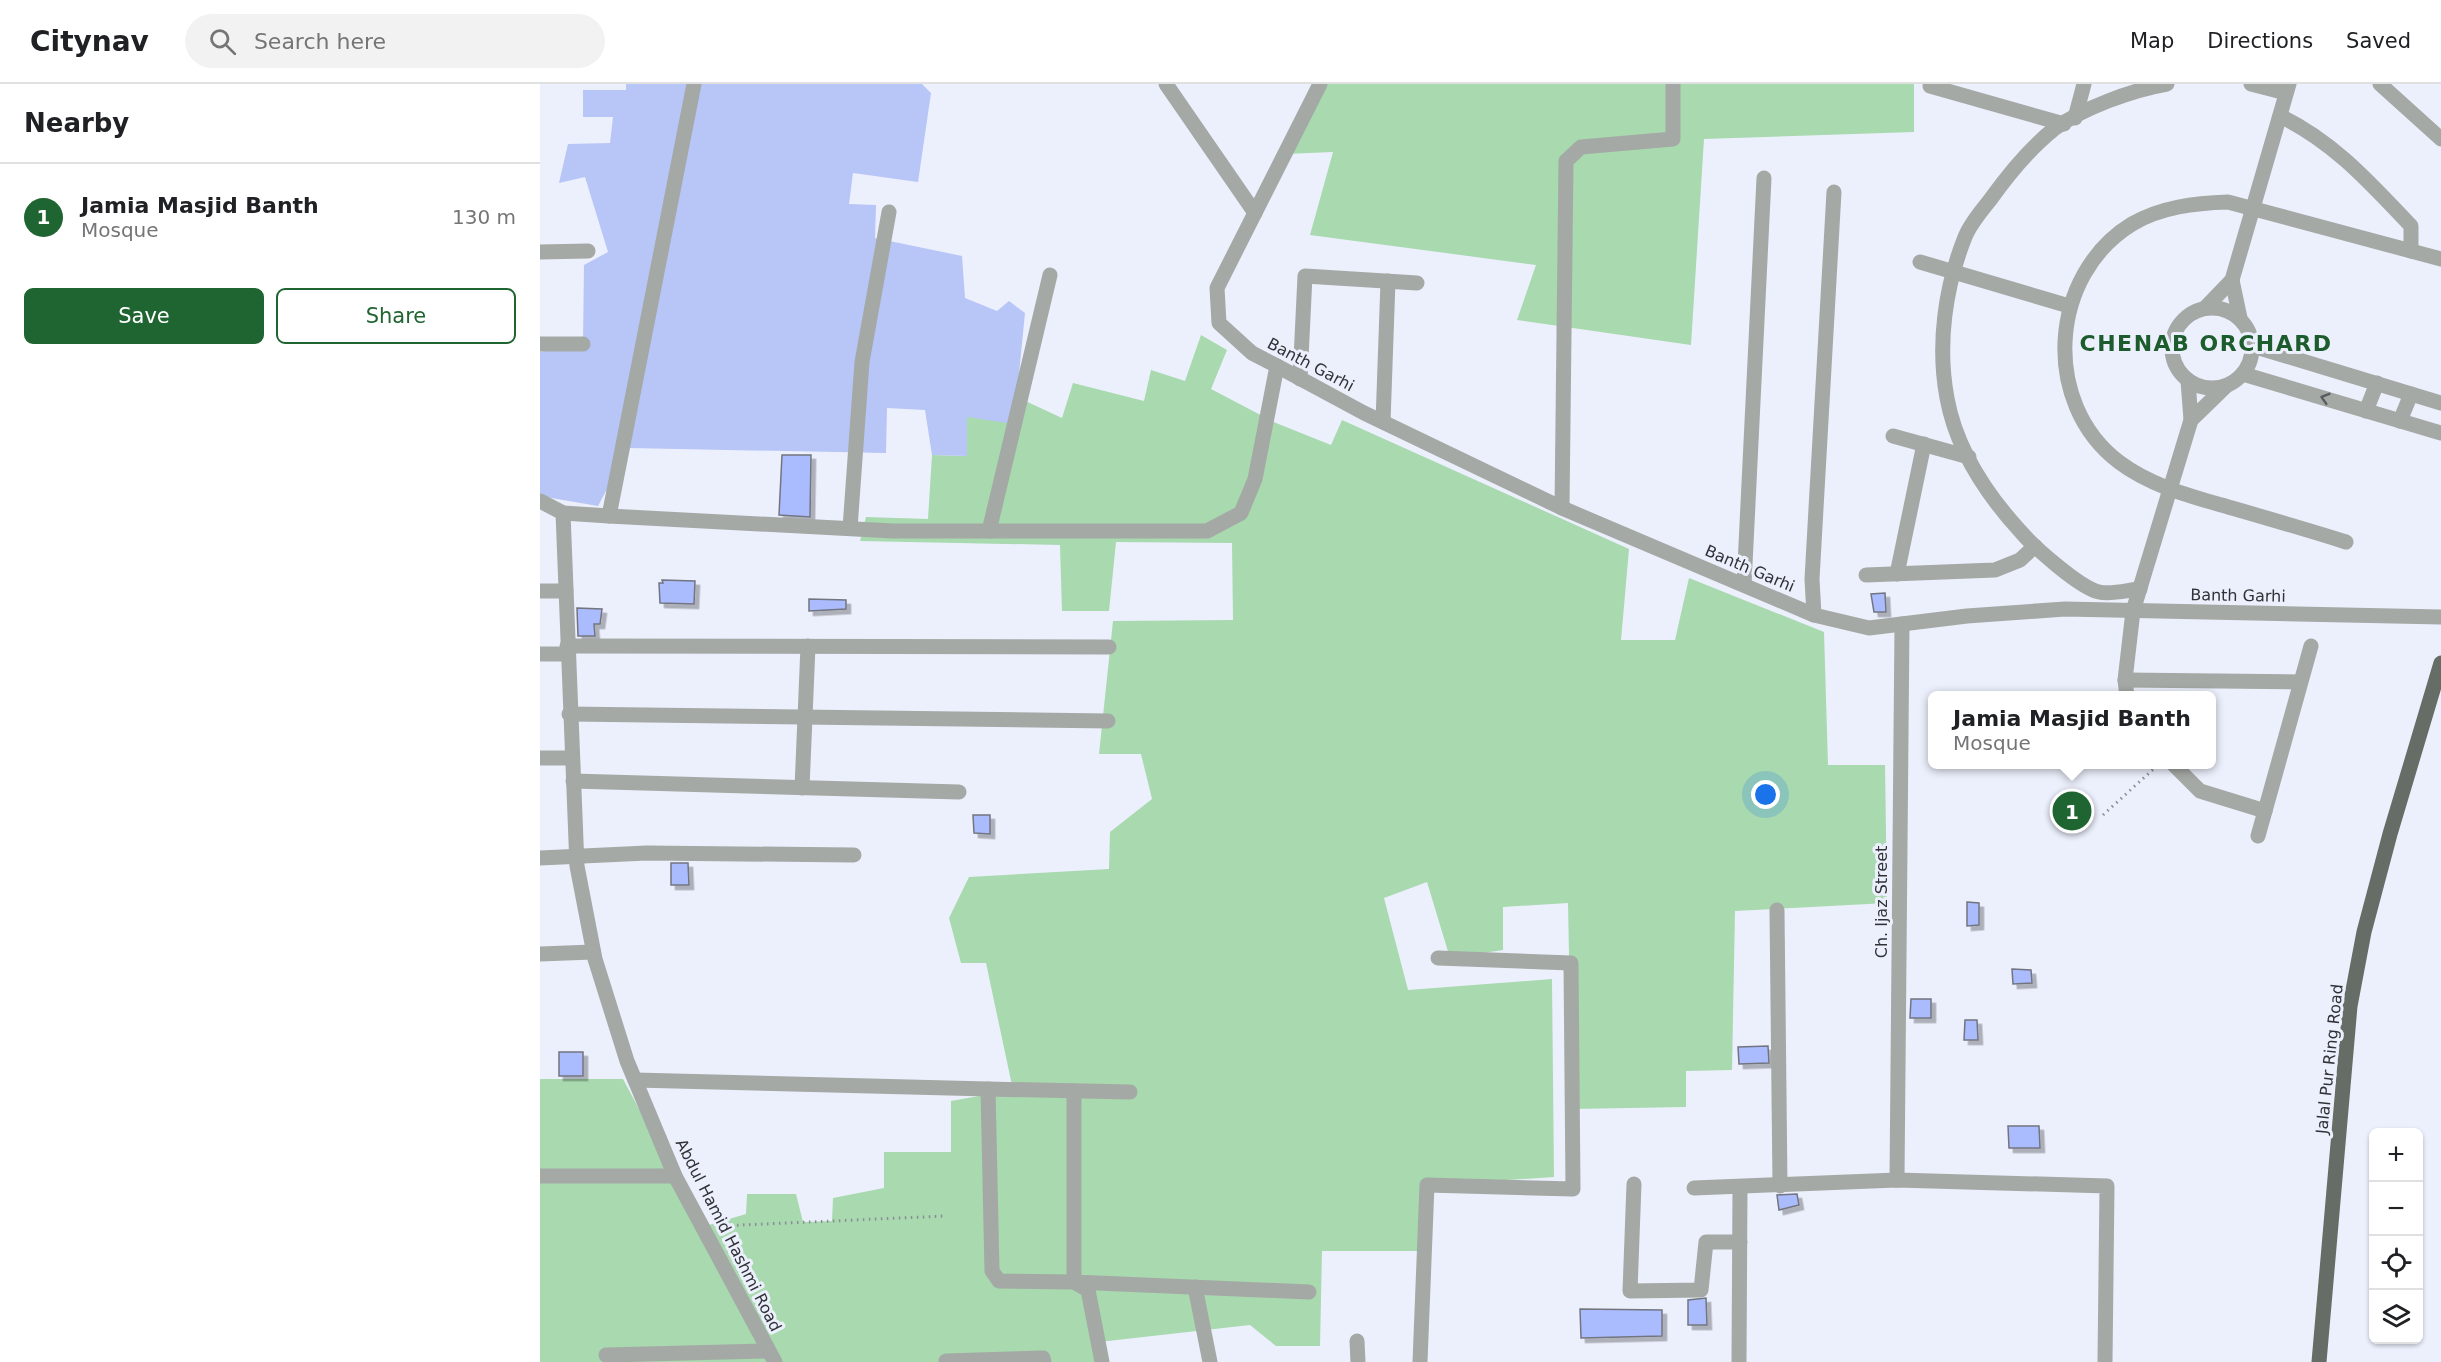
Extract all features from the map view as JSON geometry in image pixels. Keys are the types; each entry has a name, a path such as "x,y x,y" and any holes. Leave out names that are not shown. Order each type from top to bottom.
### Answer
{"main road":[{"name":"Jalal Pur Ring Road","path":"2319,1362 2350,1006 2364,932 2387,845 2441,663"}],"street":[{"path":"609,516 694,84"},
{"path":"1166,84 1255,213"},
{"name":"Banth Garhi","path":"1320,84 1217,288 1219,323 1252,353 1300,379 1383,422 1562,508 1814,615 1869,628 2065,609 2441,617"},
{"path":"1562,508 1566,161 1581,147 1672,139 1673,84"},
{"path":"2069,121 2084,84"},
{"path":"2140,589 2099,592 2068,574 2035,546 2004,514 1981,480 1959,436 1947,400 1942,339 1947,302 1965,236 2007,176 2054,129 2117,97 2167,84"},
{"path":"2240,318 2232,280 2287,88 2251,84"},
{"path":"2380,84 2441,139"},
{"path":"1930,86 1967,90 2069,121"},
{"path":"2280,116 2327,142 2386,200 2411,226 2411,251"},
{"path":"1744,585 1764,177"},
{"path":"1814,615 1812,579 1834,192"},
{"path":"2346,542 2171,490 2119,462 2092,432 2077,409 2064,358 2069,306 2085,270 2104,247 2132,224 2162,211 2197,203 2228,202 2441,259"},
{"path":"850,528 862,362 889,212"},
{"path":"540,252 588,251"},
{"path":"1920,262 2069,306"},
{"path":"989,531 1050,275"},
{"path":"1300,379 1305,276 1418,283"},
{"path":"2226,386 2200,387 2188,381 2174,362 2172,338 2179,324 2190,313 2206,307 2232,280"},
{"path":"1383,422 1388,281"},
{"path":"2191,420 2226,386 2243,374 2252,356 2253,346 2249,330 2240,318 2224,309 2206,307"},
{"path":"540,344 583,344"},
{"path":"2253,346 2441,403"},
{"path":"540,501 563,513 850,528 989,531 1207,531 1241,513 1255,479 1276,366"},
{"path":"2243,374 2441,433"},
{"path":"2126,691 2125,680 2133,611 2191,420 2188,381"},
{"path":"2366,411 2377,383"},
{"path":"2400,421 2411,394"},
{"path":"1893,436 1969,457"},
{"path":"1897,574 1924,444"},
{"name":"Abdul Hamid Hashmi Road","path":"563,513 576,857 593,952 635,1080 675,1176 771,1357"},
{"path":"1866,575 1995,570 2020,560 2035,546"},
{"path":"540,591 566,591"},
{"name":"Ch. Ijaz Street","path":"1897,1180 1902,624"},
{"path":"802,788 808,646"},
{"path":"540,654 567,650 808,646 1109,647"},
{"path":"2258,836 2311,646"},
{"path":"2125,680 2175,688 2300,682"},
{"path":"570,714 1108,721"},
{"path":"540,758 572,758"},
{"path":"2177,769 2200,791 2265,811"},
{"path":"573,781 959,792"},
{"path":"540,858 647,853 854,855"},
{"path":"1777,910 1780,1186"},
{"path":"540,954 593,952"},
{"path":"1420,1362 1427,1185 1573,1190 1571,963 1438,958"},
{"path":"635,1080 1130,1092"},
{"path":"988,1089 992,1271 999,1281 1309,1292"},
{"path":"1074,1091 1074,1282"},
{"path":"540,1176 675,1176"},
{"path":"1694,1188 1897,1180 2107,1186 2105,1362"},
{"path":"1634,1184 1630,1291 1701,1290 1706,1242 1740,1242"},
{"path":"1739,1362 1740,1187"},
{"path":"1074,1282 1088,1290 1102,1362"},
{"path":"1195,1287 1210,1362"},
{"path":"1357,1341 1358,1362"},
{"path":"606,1355 771,1357"},
{"path":"946,1360 1043,1358 1044,1362"}],"path":[{"path":"2103,815 2155,769"},
{"path":"702,1227 945,1216"}],"green space":[{"path":"1320,84 1914,84 1914,132 1704,139 1691,345 1517,320 1536,265 1310,235 1333,152 1285,154"},
{"path":"1201,335 1227,350 1211,389 1276,423 1331,445 1342,420 1629,549 1621,640 1675,640 1689,578 1824,632 1828,765 1885,765 1887,903 1735,911 1732,1070 1686,1071 1686,1107 1572,1109 1568,903 1503,907 1503,950 1450,958 1427,882 1384,898 1408,990 1552,979 1554,1177 1427,1185 1424,1251 1322,1251 1320,1346 1276,1346 1250,1325 1099,1342 1102,1362 540,1362 540,1079 623,1079 702,1227 746,1214 747,1194 796,1194 803,1222 832,1221 833,1198 884,1188 884,1152 951,1152 951,1101 1013,1090 986,963 961,963 949,918 969,877 1109,869 1110,832 1152,799 1141,754 1099,754 1113,621 1233,620 1232,543 1116,542 1109,611 1062,611 1060,545 860,541 866,517 928,519 932,455 967,456 967,417 1021,399 1062,418 1073,383 1144,401 1151,370 1185,381"}],"water":[{"path":"626,84 922,84 931,93 918,182 853,173 849,204 876,205 875,238 962,256 965,298 997,311 1009,301 1025,313 1014,424 967,417 967,456 932,455 925,410 887,408 886,453 629,448 598,506 540,496 540,352 583,344 584,265 608,252 585,177 559,183 568,144 610,143 613,117 583,117 583,90 626,90"}],"building":[{"path":"782,455 811,455 810,517 779,515"},
{"path":"662,580 695,581 694,604 660,603 659,583 663,583"},
{"path":"1885,593 1886,612 1874,612 1871,594"},
{"path":"809,599 846,600 846,609 809,611"},
{"path":"577,608 602,609 600,624 594,624 595,636 578,636"},
{"path":"973,815 990,815 990,834 974,833"},
{"path":"671,863 688,863 689,885 671,885"},
{"path":"1967,902 1979,903 1979,925 1967,926"},
{"path":"2012,969 2031,970 2032,983 2013,984"},
{"path":"1911,999 1931,999 1931,1018 1910,1018"},
{"path":"1965,1020 1977,1020 1978,1040 1964,1040"},
{"path":"1768,1046 1769,1063 1739,1064 1738,1047"},
{"path":"559,1052 583,1052 583,1076 559,1076"},
{"path":"2008,1126 2039,1126 2040,1148 2009,1148"},
{"path":"1797,1194 1799,1205 1779,1210 1777,1195"},
{"path":"1706,1298 1707,1325 1688,1325 1688,1300"},
{"path":"1580,1309 1662,1310 1662,1336 1581,1338"}],"place":[{"name":"Jamia Masjid Banth","path":"2072,811"}],"district":[{"name":"CHENAB ORCHARD","path":"2206,343"}]}
